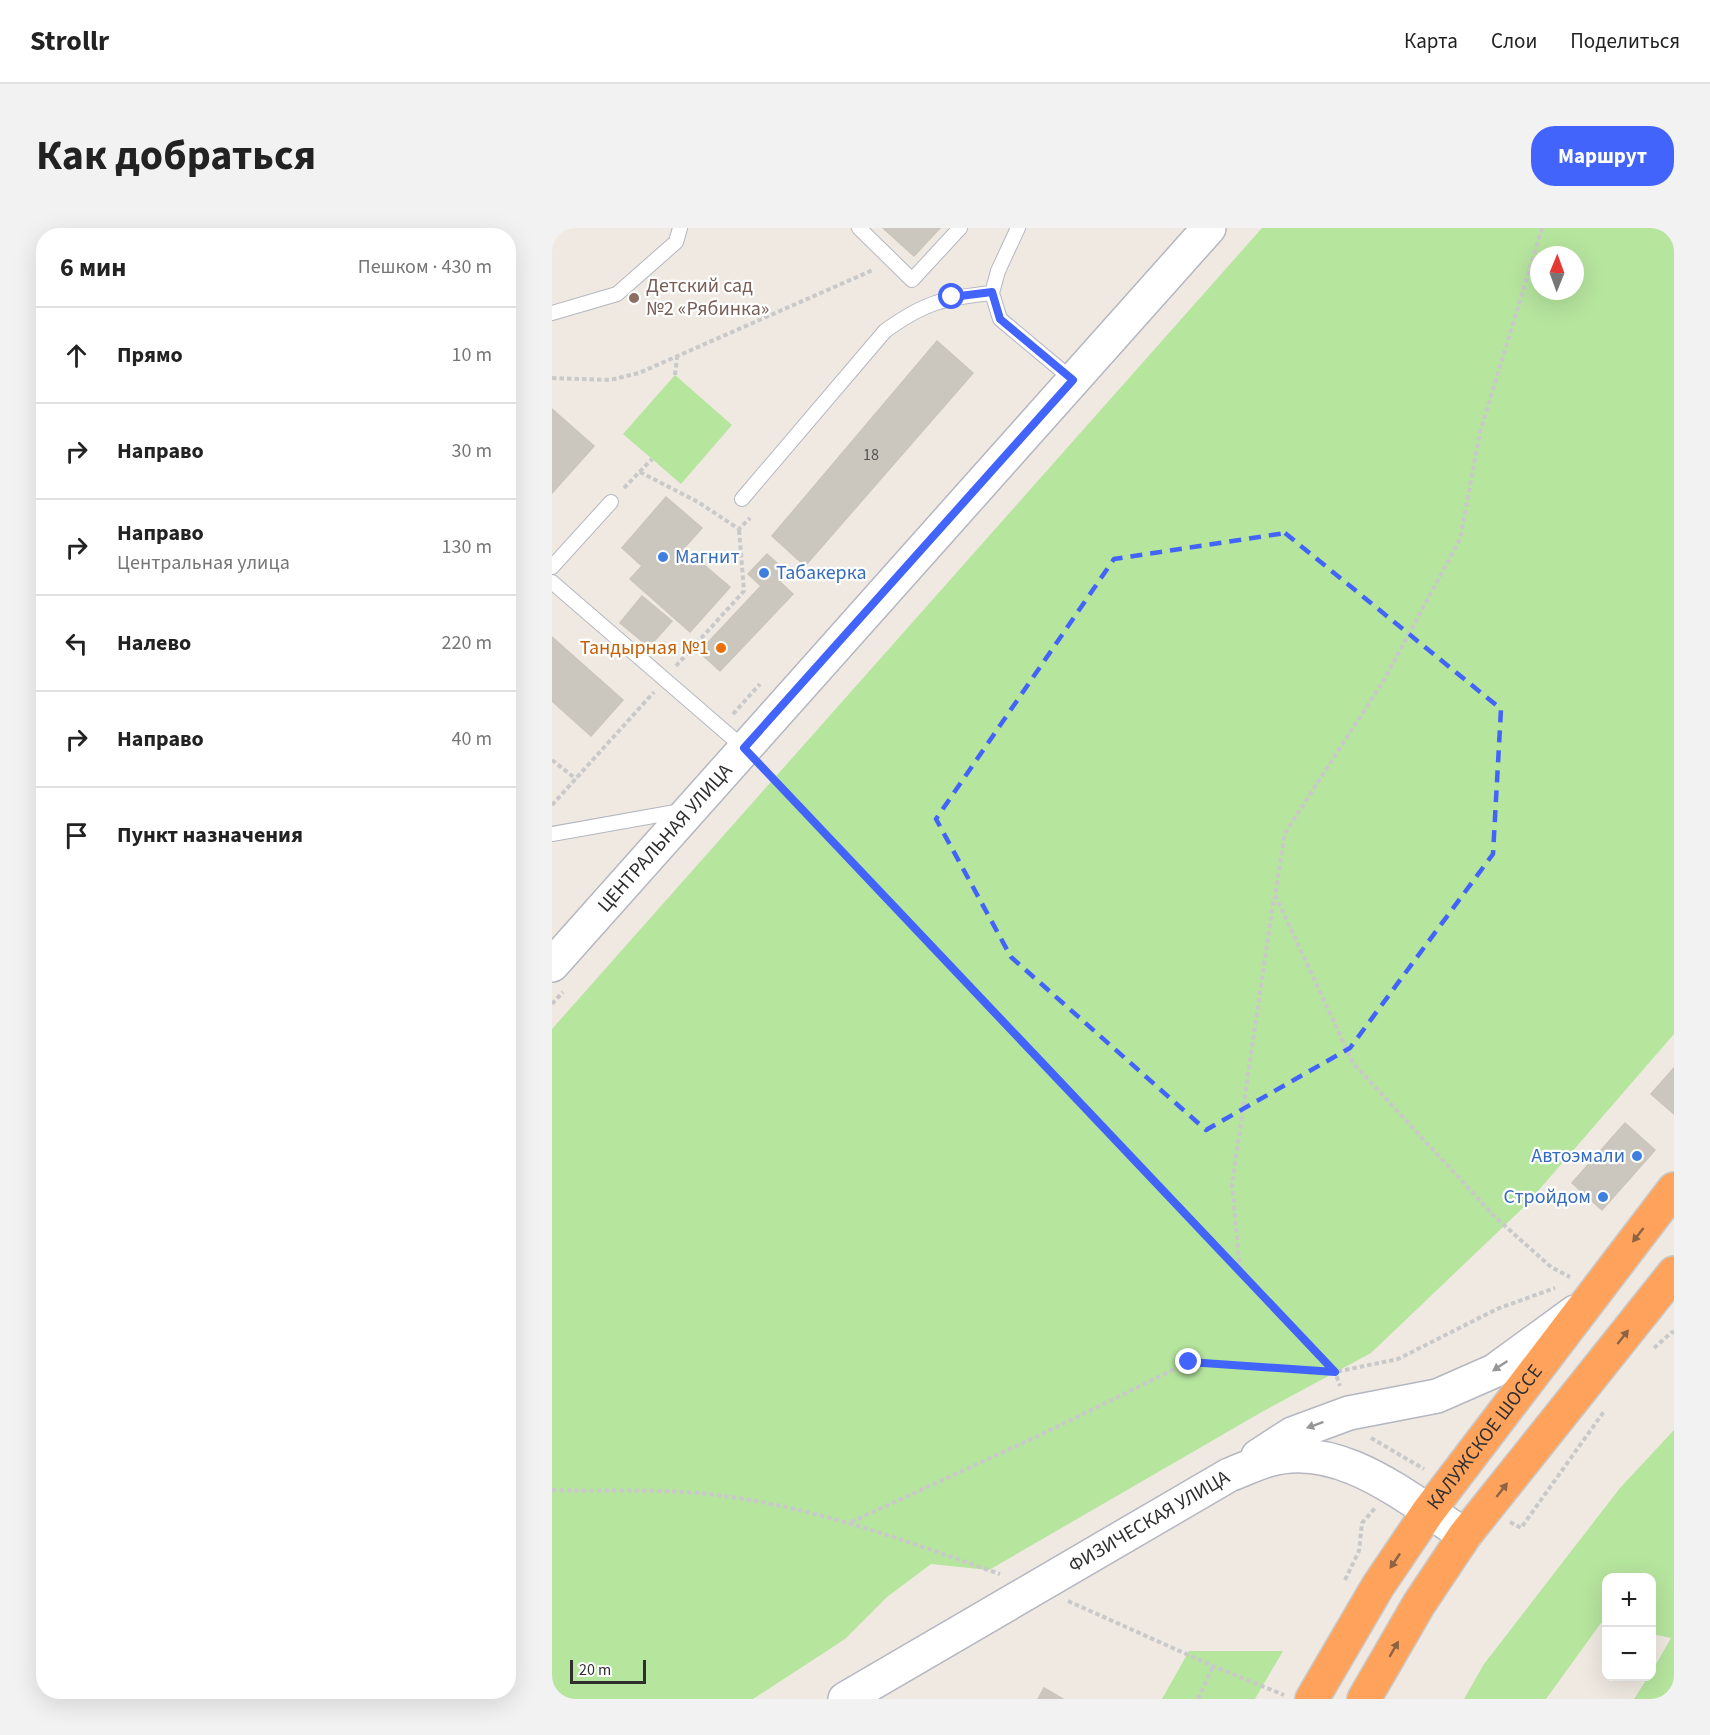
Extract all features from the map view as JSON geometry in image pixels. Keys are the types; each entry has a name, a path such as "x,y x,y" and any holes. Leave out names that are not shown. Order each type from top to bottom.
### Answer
{"highway":[{"name":"КАЛУЖСКОЕ ШОССЕ","path":"1312,1699 1378,1586 1428,1512 1581,1308 1674,1189"},
{"path":"1364,1699 1419,1604 1465,1535 1674,1273"}],"main road":[{"name":"ЦЕНТРАЛЬНАЯ УЛИЦА","path":"552,965 1209,228"},
{"path":"1229,1475 1292,1434 1350,1413 1437,1396 1494,1371 1581,1308"},
{"name":"ФИЗИЧЕСКАЯ УЛИЦА","path":"845,1699 1229,1475 1269,1460 1302,1455 1328,1459 1366,1473 1465,1535"}],"lane":[{"path":"552,314 617,294 676,242 680,228"},
{"path":"859,228 912,280 960,228"},
{"path":"1018,228 998,271 992,292 1000,319 1073,380"},
{"path":"742,499 885,331 914,309 952,297 992,292"},
{"path":"552,567 611,502"},
{"path":"552,582 744,748"},
{"path":"552,834 689,809"}],"path":[{"path":"1240,1271 1232,1184 1285,833 1384,680 1460,539 1480,432 1542,228"},
{"path":"552,378 610,380 639,373 893,261"},
{"path":"675,375 677,357"},
{"path":"611,502 652,459"},
{"path":"552,806 744,591 739,529"},
{"path":"744,748 1335,1372"},
{"path":"552,760 576,779"},
{"path":"851,1522 1034,1438 1189,1362 1335,1372 1398,1359 1497,1309 1576,1281 1551,1267 1497,1218 1353,1063 1275,895"},
{"path":"1344,1582 1359,1551 1362,1523 1414,1462"},
{"path":"552,1490 714,1495 806,1510 851,1522 1037,1587 1213,1666 1287,1696 1284,1699"},
{"path":"1198,1699 1213,1666"}],"highlighted area":[{"path":"1285,533 1501,709 1493,854 1350,1048 1206,1130 1011,957 936,819 1114,559"}],"green space":[{"path":"1262,228 1674,228 1674,1034 1525,1206 1371,1353 1260,1413 989,1570 931,1564 887,1597 845,1639 753,1699 552,1699 552,1029"},
{"path":"675,375 732,425 681,484 623,434"},
{"path":"1674,1430 1674,1699 1634,1699 1645,1681 1656,1681 1656,1664 1671,1638 1656,1635 1656,1573 1602,1573 1602,1623 1546,1699 1464,1699 1484,1664 1620,1488"},
{"path":"1189,1651 1283,1651 1255,1699 1162,1699"}],"building":[{"path":"883,228 940,228 914,256"},
{"path":"937,341 973,373 805,566 772,536"},
{"path":"552,409 594,446 552,493"},
{"name":"Магнит","path":"666,497 702,528 684,548 730,587 690,632 630,579 642,566 622,548"},
{"path":"767,554 788,573 780,582 793,594 720,671 699,652 761,586 748,574"},
{"path":"642,596 672,621 649,647 620,623"},
{"path":"552,637 623,700 591,736 552,701"},
{"path":"1674,1068 1674,1114 1651,1094"},
{"path":"1625,1123 1655,1150 1602,1210 1572,1183"},
{"path":"1044,1688 1063,1699 1038,1699"}],"place":[{"name":"Детский сад №2 «Рябинка»","path":"634,298"},
{"name":"Магнит","path":"663,557"},
{"name":"Табакерка","path":"764,573"},
{"name":"Тандырная №1","path":"721,648"},
{"name":"Автоэмали","path":"1637,1156"},
{"name":"Стройдом","path":"1603,1197"}],"route":[{"path":"952,297 992,292 1000,319 1073,380 744,748 1335,1372 1189,1362"}]}
